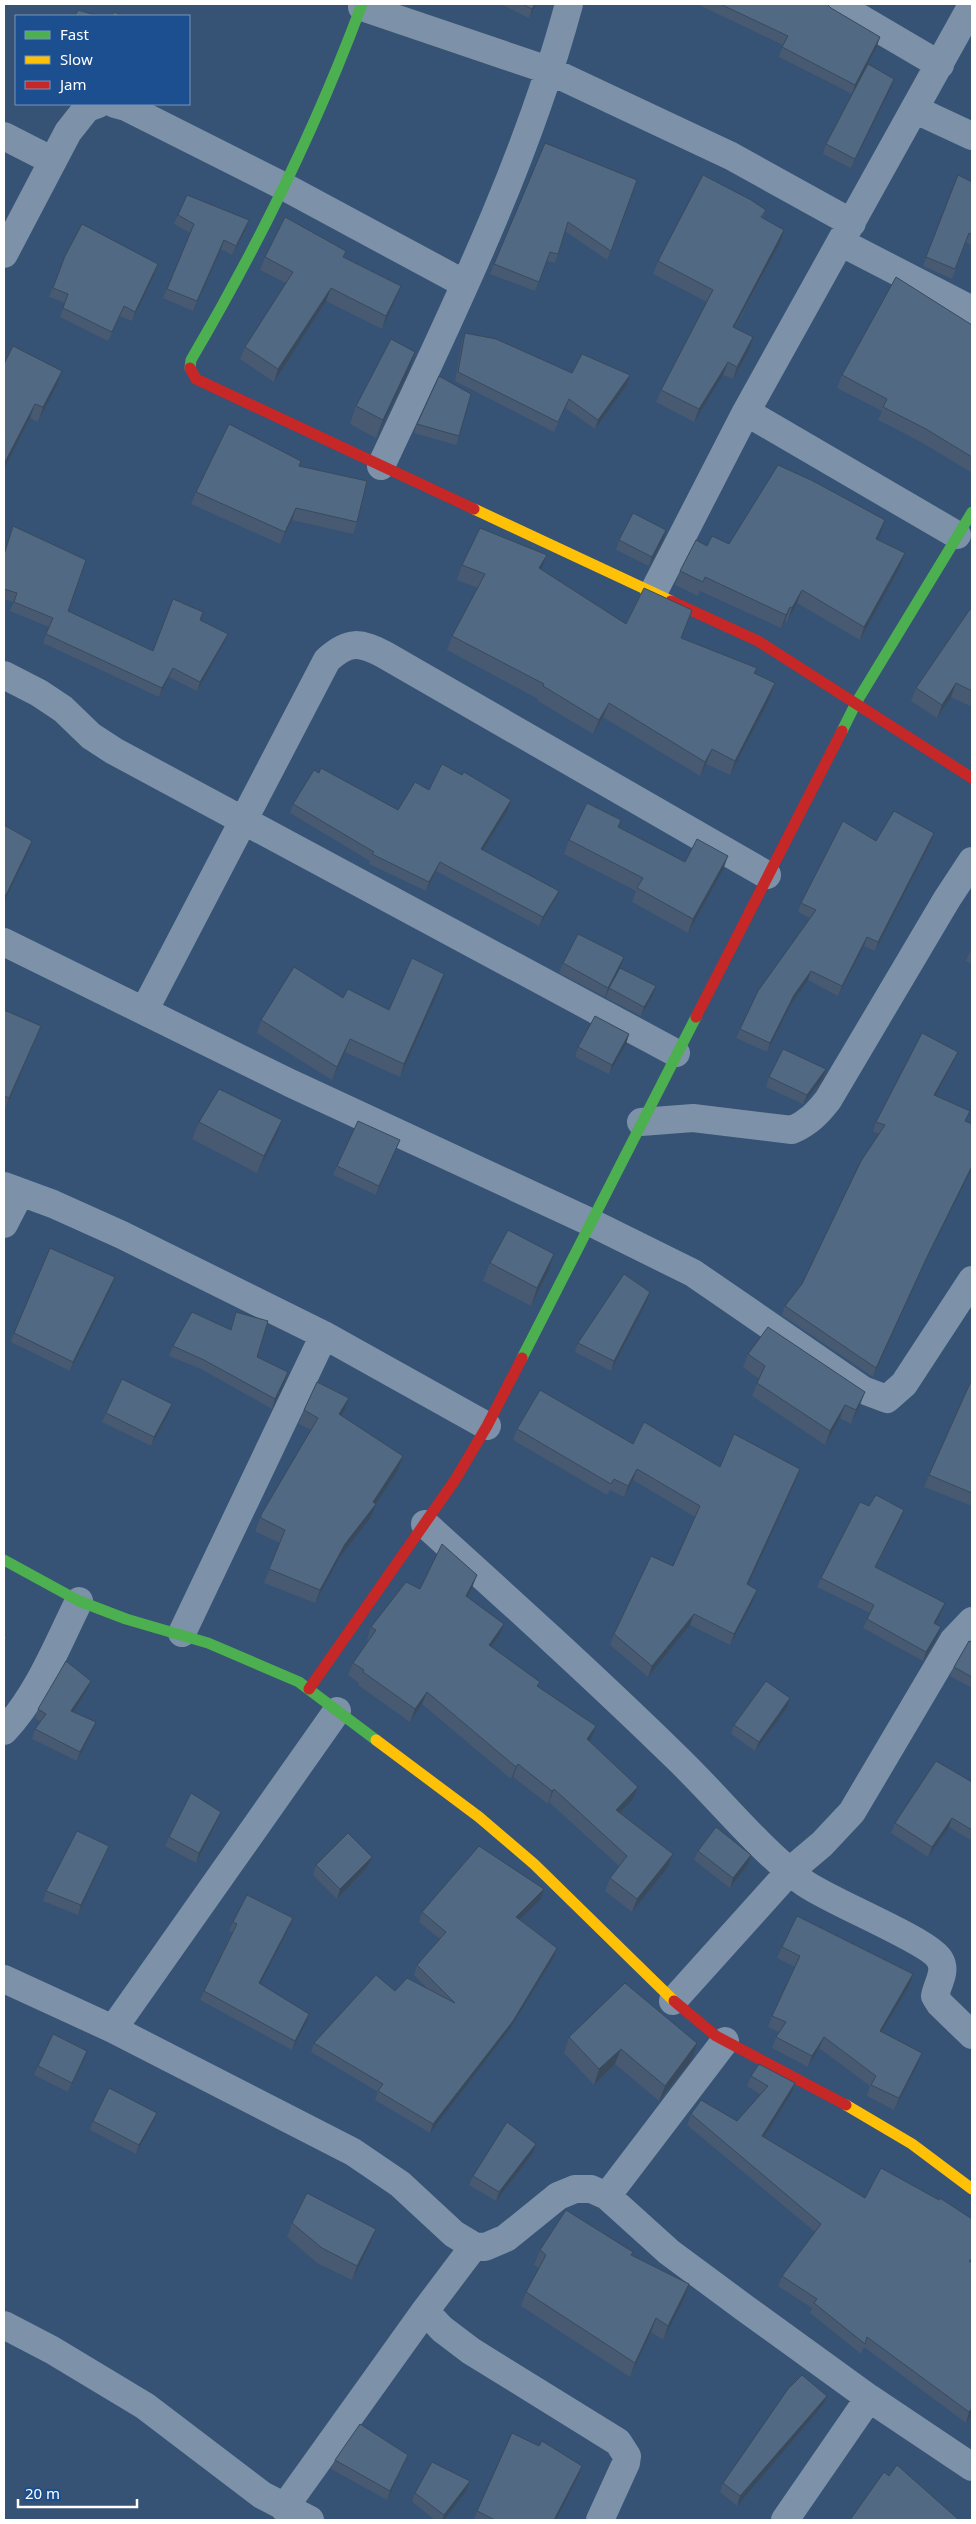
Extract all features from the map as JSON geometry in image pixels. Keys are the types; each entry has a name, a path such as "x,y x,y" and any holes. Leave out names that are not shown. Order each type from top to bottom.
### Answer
{"street":[{"path":"381,466 466,284 522,143 569,4"},
{"path":"836,4 940,66"},
{"path":"972,310 847,233 731,156 548,70 362,5 338,69 285,188 230,294 190,360 190,371 196,379 758,640 972,778"},
{"path":"654,591 746,412 916,110 972,5"},
{"path":"4,254 52,161 78,119 87,108 95,105"},
{"path":"119,105 285,188 466,284"},
{"path":"916,110 972,136"},
{"path":"4,136 52,161"},
{"path":"746,412 956,535"},
{"path":"309,1689 456,1480 487,1426 856,704 956,535 972,512"},
{"path":"144,1011 327,660 337,650 352,644 366,645 767,875"},
{"path":"4,675 39,693 62,709 91,736 114,751 676,1053"},
{"path":"641,1122 694,1118 792,1130 805,1125 817,1115 828,1100 947,899 972,861"},
{"path":"4,942 290,1083 590,1222 693,1273 749,1310 826,1366 877,1397 887,1399 904,1384 969,1294"},
{"path":"4,1224 12,1189 53,1204 122,1235 324,1335 487,1426"},
{"path":"182,1633 324,1335"},
{"path":"425,1524 589,1672 685,1765 766,1851 806,1884 838,1903 913,1940 937,1955 943,1966 934,1996 972,2035"},
{"path":"4,1560 79,1601 126,1619 182,1633 278,1672 309,1689 479,1817 534,1864 673,2002 693,2019 725,2041 871,2120 946,2167 972,2189"},
{"path":"4,1731 23,1708 79,1601"},
{"path":"673,2002 790,1871 822,1844 852,1812 953,1641 972,1621"},
{"path":"113,2029 337,1710"},
{"path":"4,1979 113,2029 353,2152 400,2184 454,2234 474,2246 485,2247 506,2238 558,2196 575,2189 591,2189 607,2196 669,2252 869,2398 972,2468"},
{"path":"607,2196 725,2041"},
{"path":"284,2508 425,2311 474,2246"},
{"path":"425,2311 442,2329 471,2351 618,2442 627,2456 626,2463 600,2520"},
{"path":"4,2325 52,2350 145,2406 262,2495 310,2520"},
{"path":"785,2520 869,2398"}],"building":[{"path":"522,4 535,4 532,9"},
{"path":"720,4 827,4 880,37 855,85 782,47 788,36"},
{"path":"78,10 95,15 76,15"},
{"path":"868,64 894,79 855,159 826,144"},
{"path":"545,143 637,180 611,251 568,222 558,254 550,252 539,282 494,264"},
{"path":"703,175 766,210 761,217 784,230 733,327 753,337 737,367 728,362 699,409 661,390 713,290 658,261"},
{"path":"958,175 972,182 972,235 969,233 955,269 926,257"},
{"path":"187,195 249,220 236,246 224,240 197,301 167,289 194,224 178,215"},
{"path":"285,217 346,251 343,257 401,286 386,316 331,288 278,369 245,347 293,272 265,257"},
{"path":"82,224 158,264 135,312 124,306 112,332 63,308 68,294 53,288 65,256"},
{"path":"896,277 972,325 972,457 926,429 883,407 887,399 842,375"},
{"path":"465,333 496,339 572,373 582,354 630,375 598,420 569,399 558,422 458,372"},
{"path":"391,339 415,352 383,420 356,406"},
{"path":"13,346 62,371 43,407 35,404 5,462 4,364"},
{"path":"439,376 471,394 459,436 417,424"},
{"path":"229,424 301,461 299,466 367,481 357,522 296,508 285,532 196,492"},
{"path":"778,465 813,481 885,520 876,539 905,553 864,627 802,590 786,615 705,577 703,582 680,571 696,540 707,546 712,536 729,544"},
{"path":"633,513 666,530 652,557 619,540"},
{"path":"13,526 86,560 68,611 153,651 173,599 203,612 200,620 228,634 200,682 173,668 162,688 46,634 53,618 14,602 17,593 4,589 4,555"},
{"path":"480,528 547,555 539,568 626,624 644,588 692,610 681,638 757,668 754,673 775,683 735,761 712,749 705,762 609,703 599,720 543,686 544,684 452,636 485,574 462,565"},
{"path":"970,609 972,611 972,691 956,683 942,705 916,688"},
{"path":"442,764 462,775 464,772 511,800 481,849 559,891 543,917 440,862 429,882 372,854 374,852 293,804 314,770 319,773 321,768 398,810 415,782 429,790"},
{"path":"587,803 621,820 618,827 685,862 697,839 728,856 693,919 637,888 643,878 569,840"},
{"path":"894,811 934,833 878,942 867,937 842,986 811,971 794,995 770,1043 740,1029 758,991 816,910 801,903 843,821 876,841"},
{"path":"4,825 32,841 6,895 4,895"},
{"path":"578,934 624,957 608,988 563,963"},
{"path":"412,958 444,974 404,1064 350,1039 337,1067 261,1020 294,967 343,998 348,989 389,1010"},
{"path":"620,968 656,986 644,1007 609,988"},
{"path":"4,1010 41,1026 9,1098 4,1096"},
{"path":"595,1016 629,1034 612,1065 578,1047"},
{"path":"922,1033 958,1052 934,1095 970,1111 965,1121 972,1124 972,1166 927,1257 876,1368 785,1306 802,1284 861,1161 885,1125 876,1122"},
{"path":"783,1049 826,1069 807,1095 769,1077"},
{"path":"219,1089 282,1120 264,1156 199,1122"},
{"path":"358,1121 400,1140 379,1186 337,1166"},
{"path":"508,1230 554,1254 537,1288 490,1263"},
{"path":"50,1248 115,1277 73,1362 14,1333"},
{"path":"624,1274 650,1292 614,1361 578,1343"},
{"path":"192,1312 231,1330 236,1312 268,1321 257,1357 288,1372 275,1399 204,1360 173,1346"},
{"path":"768,1327 865,1392 856,1410 845,1405 830,1431 757,1383 765,1366 748,1354"},
{"path":"122,1379 172,1404 154,1437 106,1413"},
{"path":"972,1379 972,1493 929,1475"},
{"path":"317,1382 349,1398 339,1414 403,1456 373,1502 376,1504 345,1544 320,1590 269,1569 285,1530 261,1518 318,1418 304,1410"},
{"path":"540,1390 633,1444 644,1422 720,1467 734,1434 800,1469 747,1584 757,1590 734,1634 694,1614 652,1666 614,1634 651,1556 673,1566 700,1506 637,1469 628,1486 614,1479 611,1484 517,1429"},
{"path":"876,1495 904,1510 875,1567 945,1603 934,1623 941,1627 926,1652 867,1619 874,1605 821,1578 860,1502 869,1506"},
{"path":"442,1544 477,1575 466,1596 504,1624 489,1645 540,1682 537,1686 596,1726 587,1739 638,1787 616,1810 673,1854 637,1899 610,1878 627,1856 554,1789 552,1791 518,1764 516,1767 427,1692 415,1709 353,1663 376,1630 371,1627 406,1582 420,1589"},
{"path":"969,1641 972,1642 972,1677 954,1667"},
{"path":"66,1661 91,1681 71,1711 96,1722 80,1752 35,1729 46,1714 38,1709"},
{"path":"766,1681 790,1698 759,1742 734,1725"},
{"path":"936,1761 972,1782 972,1830 952,1818 932,1847 895,1823"},
{"path":"191,1793 221,1812 199,1853 169,1837"},
{"path":"716,1827 751,1855 733,1878 698,1851"},
{"path":"77,1831 109,1846 81,1905 46,1891"},
{"path":"348,1833 372,1857 340,1889 316,1865"},
{"path":"479,1846 544,1889 516,1917 557,1948 513,2021 433,2124 378,2091 383,2084 314,2043 376,1975 395,1991 407,1978 455,2003 417,1965 446,1932 422,1912"},
{"path":"247,1895 293,1918 259,1983 309,2014 295,2041 204,1991 237,1924 233,1922"},
{"path":"797,1916 913,1974 880,2031 922,2053 899,2098 871,2085 876,2076 824,2037 812,2056 776,2037 786,2022 772,2016 800,1956 782,1947"},
{"path":"625,1983 697,2043 665,2086 621,2049 599,2069 569,2037"},
{"path":"53,2034 87,2051 72,2083 38,2066"},
{"path":"759,2064 795,2083 762,2136 865,2198 881,2168 939,2200 940,2198 972,2219 972,2258 969,2261 972,2263 972,2408 969,2412 867,2337 865,2344 814,2303 817,2299 782,2276 821,2224 691,2114 701,2100 737,2121 768,2086 751,2076"},
{"path":"109,2088 157,2113 139,2145 93,2121"},
{"path":"507,2122 536,2144 499,2192 473,2176"},
{"path":"307,2193 376,2229 357,2266 322,2248 292,2223"},
{"path":"566,2210 633,2252 631,2255 689,2284 668,2326 656,2318 635,2363 526,2292 546,2255 540,2250"},
{"path":"802,2375 827,2396 740,2496 723,2483 788,2389"},
{"path":"360,2424 408,2455 390,2491 335,2460"},
{"path":"512,2433 539,2446 542,2441 582,2466 554,2520 495,2520 477,2511"},
{"path":"432,2462 470,2481 444,2515 415,2493"},
{"path":"897,2465 959,2520 850,2520 884,2472 889,2476"}],"traffic: fast":[{"path":"190,368 191,360 240,274 284,186 325,96 362,4"},
{"path":"842,731 856,703 972,512"},
{"path":"522,1358 696,1017"},
{"path":"4,1560 79,1601 126,1619 208,1643 299,1682 376,1740"}],"traffic: slow":[{"path":"474,509 671,601"},
{"path":"376,1740 479,1817 534,1864 674,2001"},
{"path":"846,2105 912,2144 972,2189"}],"traffic: jam":[{"path":"190,368 196,379 474,509"},
{"path":"671,601 758,641 972,778"},
{"path":"696,1017 842,731"},
{"path":"309,1689 455,1480 487,1426 522,1358"},
{"path":"674,2001 716,2036 846,2105"}]}
